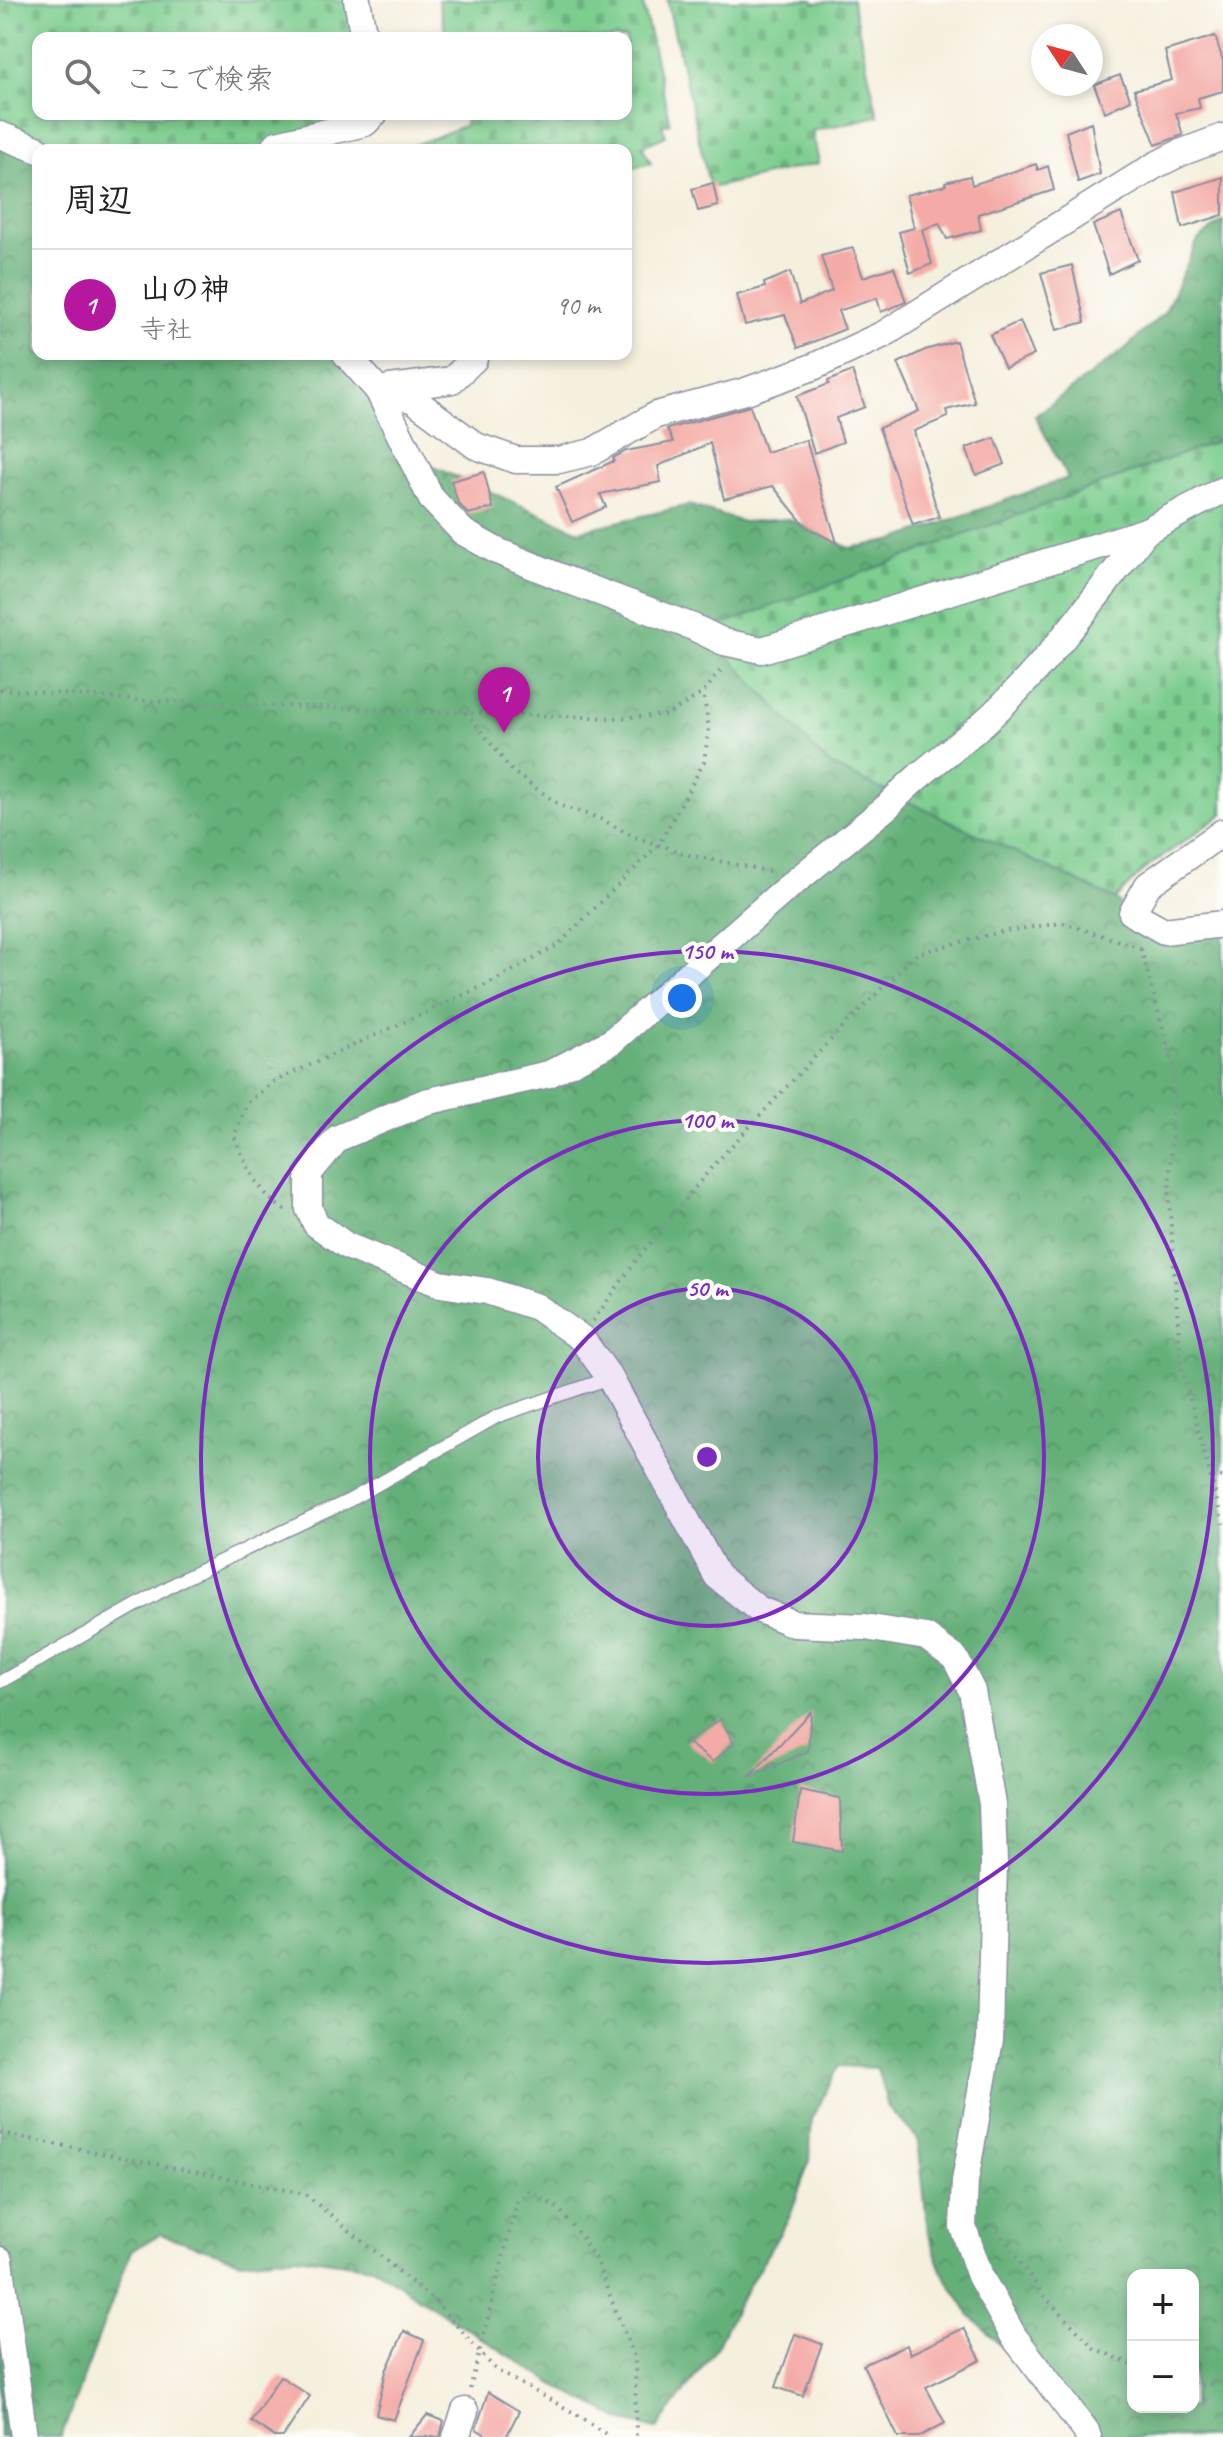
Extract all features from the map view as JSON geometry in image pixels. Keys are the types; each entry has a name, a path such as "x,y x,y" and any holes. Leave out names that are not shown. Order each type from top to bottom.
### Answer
{"street":[{"path":"357,0 363,32"},
{"path":"277,144 368,120"},
{"path":"0,135 32,147"},
{"path":"378,390 414,400 476,446 516,460 559,460 592,452 656,415 746,391 813,367 884,334 1154,166 1223,137"},
{"path":"351,360 378,390 431,498 463,532 511,557 724,642 762,650 1146,531 1223,490"},
{"path":"378,390 452,380 473,360"},
{"path":"1088,2437 1014,2337 980,2276 963,2227 965,2181 990,2040 994,1863 992,1804 972,1691 955,1658 926,1637 865,1627 794,1624 758,1609 717,1576 610,1378 581,1338 537,1307 487,1291 440,1284 347,1246 316,1224 309,1209 309,1173 338,1138 425,1102 549,1074 611,1042 669,988 888,806 906,785 988,719 1045,662 1146,531"},
{"path":"1223,832 1148,885 1132,913 1164,931 1223,924"},
{"path":"0,2260 24,2437"},
{"path":"456,2437 465,2411"}],"lane":[{"path":"0,1682 185,1578 350,1500 498,1416 610,1378"}],"path":[{"path":"0,689 147,701 614,718 666,715 703,693 741,645"},
{"path":"316,1224 273,1203 251,1174 234,1136 247,1103 273,1082 494,981 558,945 659,844 704,762 709,728 703,693"},
{"path":"466,712 513,772 561,806 599,818 635,837 689,855 762,869 796,881"},
{"path":"1132,913 1174,1069 1169,1199 1181,1364 1223,1524"},
{"path":"581,1338 635,1262 711,1168 837,1033 918,953 1004,931 1063,923 1141,948"},
{"path":"1212,1476 1223,1477"},
{"path":"0,2133 305,2194 435,2301 496,2370 576,2414 610,2437"},
{"path":"465,2411 517,2202 530,2191 558,2208 596,2261 635,2359 636,2437"},
{"path":"986,2214 1044,2296 1094,2348 1127,2362"},
{"path":"1199,2383 1223,2382"}],"green space":[{"path":"0,0 357,0 363,32 32,32 32,120 357,120 289,144 32,144 32,147 0,133"},
{"path":"438,0 642,0 670,123 662,126 666,136 642,146 651,163 632,168 632,144 417,144 466,125 465,120 632,120 632,32 446,32"},
{"path":"667,0 813,0 814,3 852,0 878,116 812,131 819,163 710,188"},
{"path":"0,134 32,147 32,360 350,360 409,456 579,531 689,505 743,522 789,519 849,548 891,541 1068,478 1035,416 1125,349 1165,312 1198,240 1223,221 1223,439 706,631 828,764 1115,899 1132,913 1164,931 1223,924 1223,2437 1092,2437 970,2315 943,2273 928,2233 918,2139 888,2107 877,2068 839,2066 812,2118 809,2162 790,2216 737,2305 716,2348 657,2429 621,2420 562,2389 373,2267 297,2256 241,2261 160,2234 131,2251 61,2437 0,2437"},
{"path":"1223,439 1223,814 1146,868 1115,899 828,764 705,631"}],"building":[{"path":"1215,36 1223,61 1223,91 1198,98 1200,108 1176,113 1183,135 1156,145 1134,90 1172,80 1165,51"},
{"path":"1120,75 1131,100 1105,112 1098,96 1103,96 1103,82"},
{"path":"1091,122 1100,174 1078,182 1066,132"},
{"path":"1036,164 1038,170 1048,166 1054,190 978,214 981,230 947,239 939,223 922,230 932,264 910,273 899,232 914,228 906,195 970,176 972,185"},
{"path":"1223,177 1223,215 1182,228 1175,192"},
{"path":"713,183 718,206 698,211 692,189"},
{"path":"1121,213 1138,260 1109,274 1093,225"},
{"path":"853,248 863,277 894,267 906,302 881,312 877,298 838,311 845,329 798,348 785,315 745,325 737,295 765,287 764,283 790,272 800,304 832,291 821,256"},
{"path":"1072,265 1085,322 1057,330 1041,273"},
{"path":"1020,321 1034,355 1005,368 990,335"},
{"path":"956,341 975,403 946,410 948,417 914,431 939,517 913,525 879,428 919,411 898,363 925,350"},
{"path":"852,371 865,407 836,418 843,442 814,453 797,396"},
{"path":"750,406 766,452 806,440 837,543 806,527 773,486 724,499 710,443 658,466 661,482 600,494 606,507 572,522 556,487 614,461 613,458 626,451 673,442 667,429"},
{"path":"995,438 1005,464 976,475 966,448"},
{"path":"484,472 493,508 468,514 458,503 451,481"},
{"path":"811,1711 808,1751 749,1777"},
{"path":"721,1719 734,1743 713,1762 687,1742"},
{"path":"800,1790 840,1798 842,1851 793,1842"},
{"path":"964,2328 981,2360 926,2387 945,2423 919,2437 898,2437 863,2365 907,2345 910,2354"},
{"path":"404,2331 424,2340 394,2420 376,2415 386,2371"},
{"path":"795,2334 822,2344 803,2396 776,2387"},
{"path":"280,2376 310,2396 283,2437 275,2437 251,2421"},
{"path":"488,2392 519,2411 506,2437 490,2437 476,2429"},
{"path":"427,2415 444,2421 440,2437 409,2437"}],"place":[{"name":"山の神","path":"504,733"}]}
